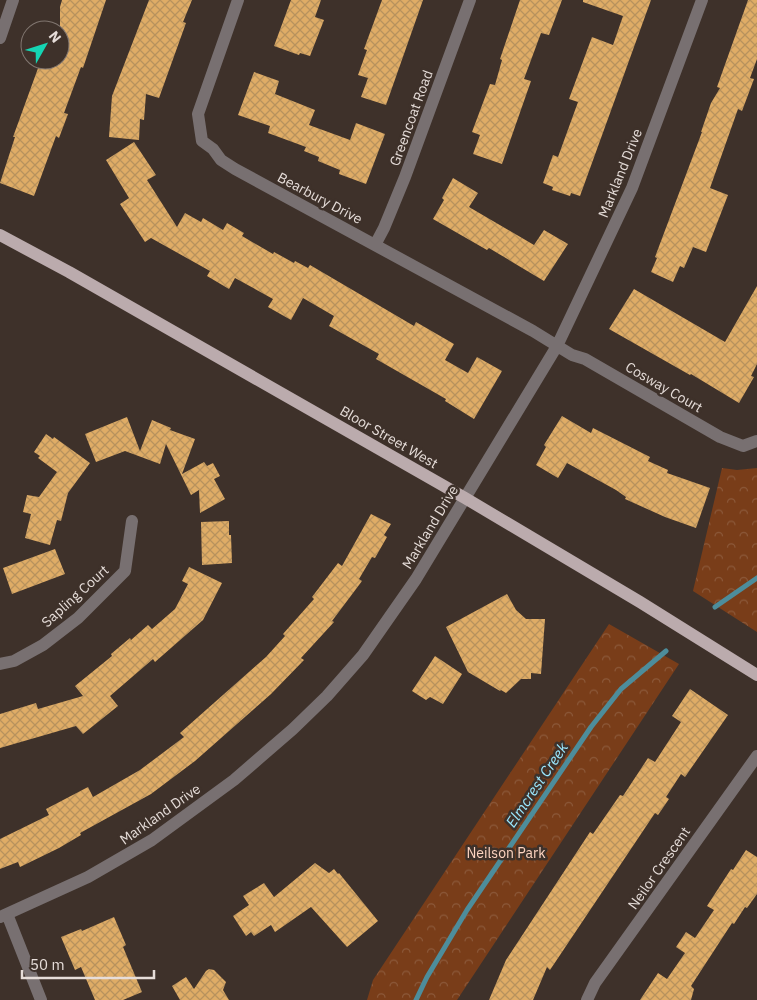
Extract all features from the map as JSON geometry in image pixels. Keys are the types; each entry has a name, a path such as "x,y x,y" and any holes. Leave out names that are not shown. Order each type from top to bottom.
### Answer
{"main road":[{"name":"Bloor Street West","path":"0,234 465,498 757,675"}],"street":[{"path":"0,38 13,0"},
{"name":"Bearbury Drive","path":"238,0 198,114 202,141 221,160 235,169 558,346"},
{"name":"Greencoat Road","path":"374,245 384,228 406,177 470,0"},
{"name":"Markland Drive","path":"4,916 88,877 152,840 234,780 293,729 327,696 363,655 416,579 558,346 632,188 702,0"},
{"name":"Cosway Court","path":"558,346 572,355 585,359 720,437 743,446 757,441"},
{"name":"Sapling Court","path":"0,664 14,661 42,645 78,618 125,571 132,521"},
{"name":"Neilor Crescent","path":"587,1000 596,983 757,756"},
{"path":"4,916 41,1000"}],"green space":[{"path":"722,468 737,470 757,468 757,632 693,591"},
{"name":"Neilson Park","path":"609,624 679,664 457,1000 367,1000 373,980"}],"building":[{"path":"62,0 106,0 83,68 81,67 64,113 68,114 59,138 56,136 34,196 0,183 15,137 13,137 37,70 70,70 70,20 60,20"},
{"path":"149,0 192,0 183,22 186,23 159,98 146,94 144,120 140,119 139,140 109,137 112,96"},
{"path":"291,0 321,0 315,17 324,20 310,56 300,53 299,55 274,46"},
{"path":"382,0 423,0 386,105 361,97 368,78 358,75 367,50 364,49"},
{"path":"520,0 562,0 549,35 541,33 524,79 531,81 502,164 473,154 480,135 472,132 490,84 495,85 502,60 500,59"},
{"path":"583,0 651,0 580,196 571,193 570,196 552,190 553,187 543,183 553,155 558,157 578,102 569,99 592,37 613,45 623,16 583,2"},
{"path":"748,0 757,0 757,59 750,78 754,79 742,111 738,109 710,188 728,195 706,252 693,247 684,268 680,266 673,282 651,272 711,103 720,88 717,87"},
{"path":"254,72 279,81 275,94 315,110 309,125 350,140 356,123 385,134 366,184 339,174 340,170 318,161 319,157 304,151 306,147 268,133 270,126 238,115"},
{"path":"134,142 156,175 147,180 177,227 185,213 201,222 203,218 223,230 227,223 244,233 242,236 273,254 274,252 308,268 310,265 414,326 416,322 454,344 445,360 468,373 477,357 502,371 474,419 445,401 446,399 376,359 379,354 329,326 334,316 303,298 291,320 268,307 273,299 235,278 229,289 207,276 210,271 151,238 145,242 120,204 129,198 106,160"},
{"path":"453,178 478,193 469,207 534,245 544,230 568,244 544,281 489,248 487,250 433,219 444,200 442,198"},
{"path":"757,286 757,364 751,376 754,377 739,403 609,329 634,289 725,342"},
{"path":"562,416 591,433 593,428 650,457 648,461 668,470 667,473 710,488 696,528 665,517 625,499 626,497 616,490 567,463 558,478 536,465 546,447 544,445"},
{"path":"127,417 140,451 152,420 171,428 170,430 195,439 182,474 204,462 207,466 213,463 220,476 214,479 225,499 200,513 199,490 191,495 166,444 160,464 125,451 96,462 85,434"},
{"path":"46,434 53,439 54,437 90,463 68,493 61,521 57,520 50,545 25,538 31,514 23,512 27,495 39,497 57,472 38,458 40,456 34,452"},
{"path":"371,514 391,524 384,535 387,537 375,558 372,557 359,579 362,581 332,621 334,622 301,658 304,660 271,694 195,761 151,794 80,833 81,835 59,848 20,867 18,862 0,869 0,839 49,815 46,809 88,787 93,797 140,770 184,737 180,733 266,657 285,636 283,634 314,599 312,597 338,563 342,566"},
{"path":"229,521 232,563 202,565 201,522"},
{"path":"55,549 65,574 12,594 3,568"},
{"path":"189,567 222,583 203,620 155,662 153,659 110,696 118,706 83,734 76,726 0,748 0,714 36,703 38,709 83,696 75,686 112,656 111,654 130,638 131,640 148,625 152,629 175,609 188,584 182,581"},
{"path":"507,594 516,610 526,619 545,619 541,674 531,673 531,679 521,679 506,693 468,672 446,627"},
{"path":"435,656 462,674 443,704 430,697 426,700 412,691"},
{"path":"690,689 728,715 685,777 681,774 666,797 669,799 658,815 655,813 550,970 547,967 533,1000 489,1000 506,960 590,832 593,834 620,795 623,796 648,758 655,762 681,722 672,716"},
{"path":"746,850 757,857 757,894 747,908 745,907 734,924 732,923 691,986 694,989 691,1000 640,1000 658,973 667,979 685,953 676,947 686,932 695,938 714,910 707,906"},
{"path":"315,863 329,873 334,869 339,873 378,921 347,947 311,907 275,932 271,925 254,936 251,932 246,936 233,916 249,905 243,896 264,883 274,897"},
{"path":"114,917 126,945 123,947 142,992 123,1000 95,1000 81,967 75,970 61,937 81,929 82,931"},
{"path":"209,969 214,970 226,982 223,990 229,1000 180,1000 172,986 186,977 194,989"}],"waterway":[{"name":"Elmcrest Creek","path":"715,607 757,578"},
{"name":"Elmcrest Creek","path":"416,1000 427,977 467,910 591,727 621,689 666,651"}]}
